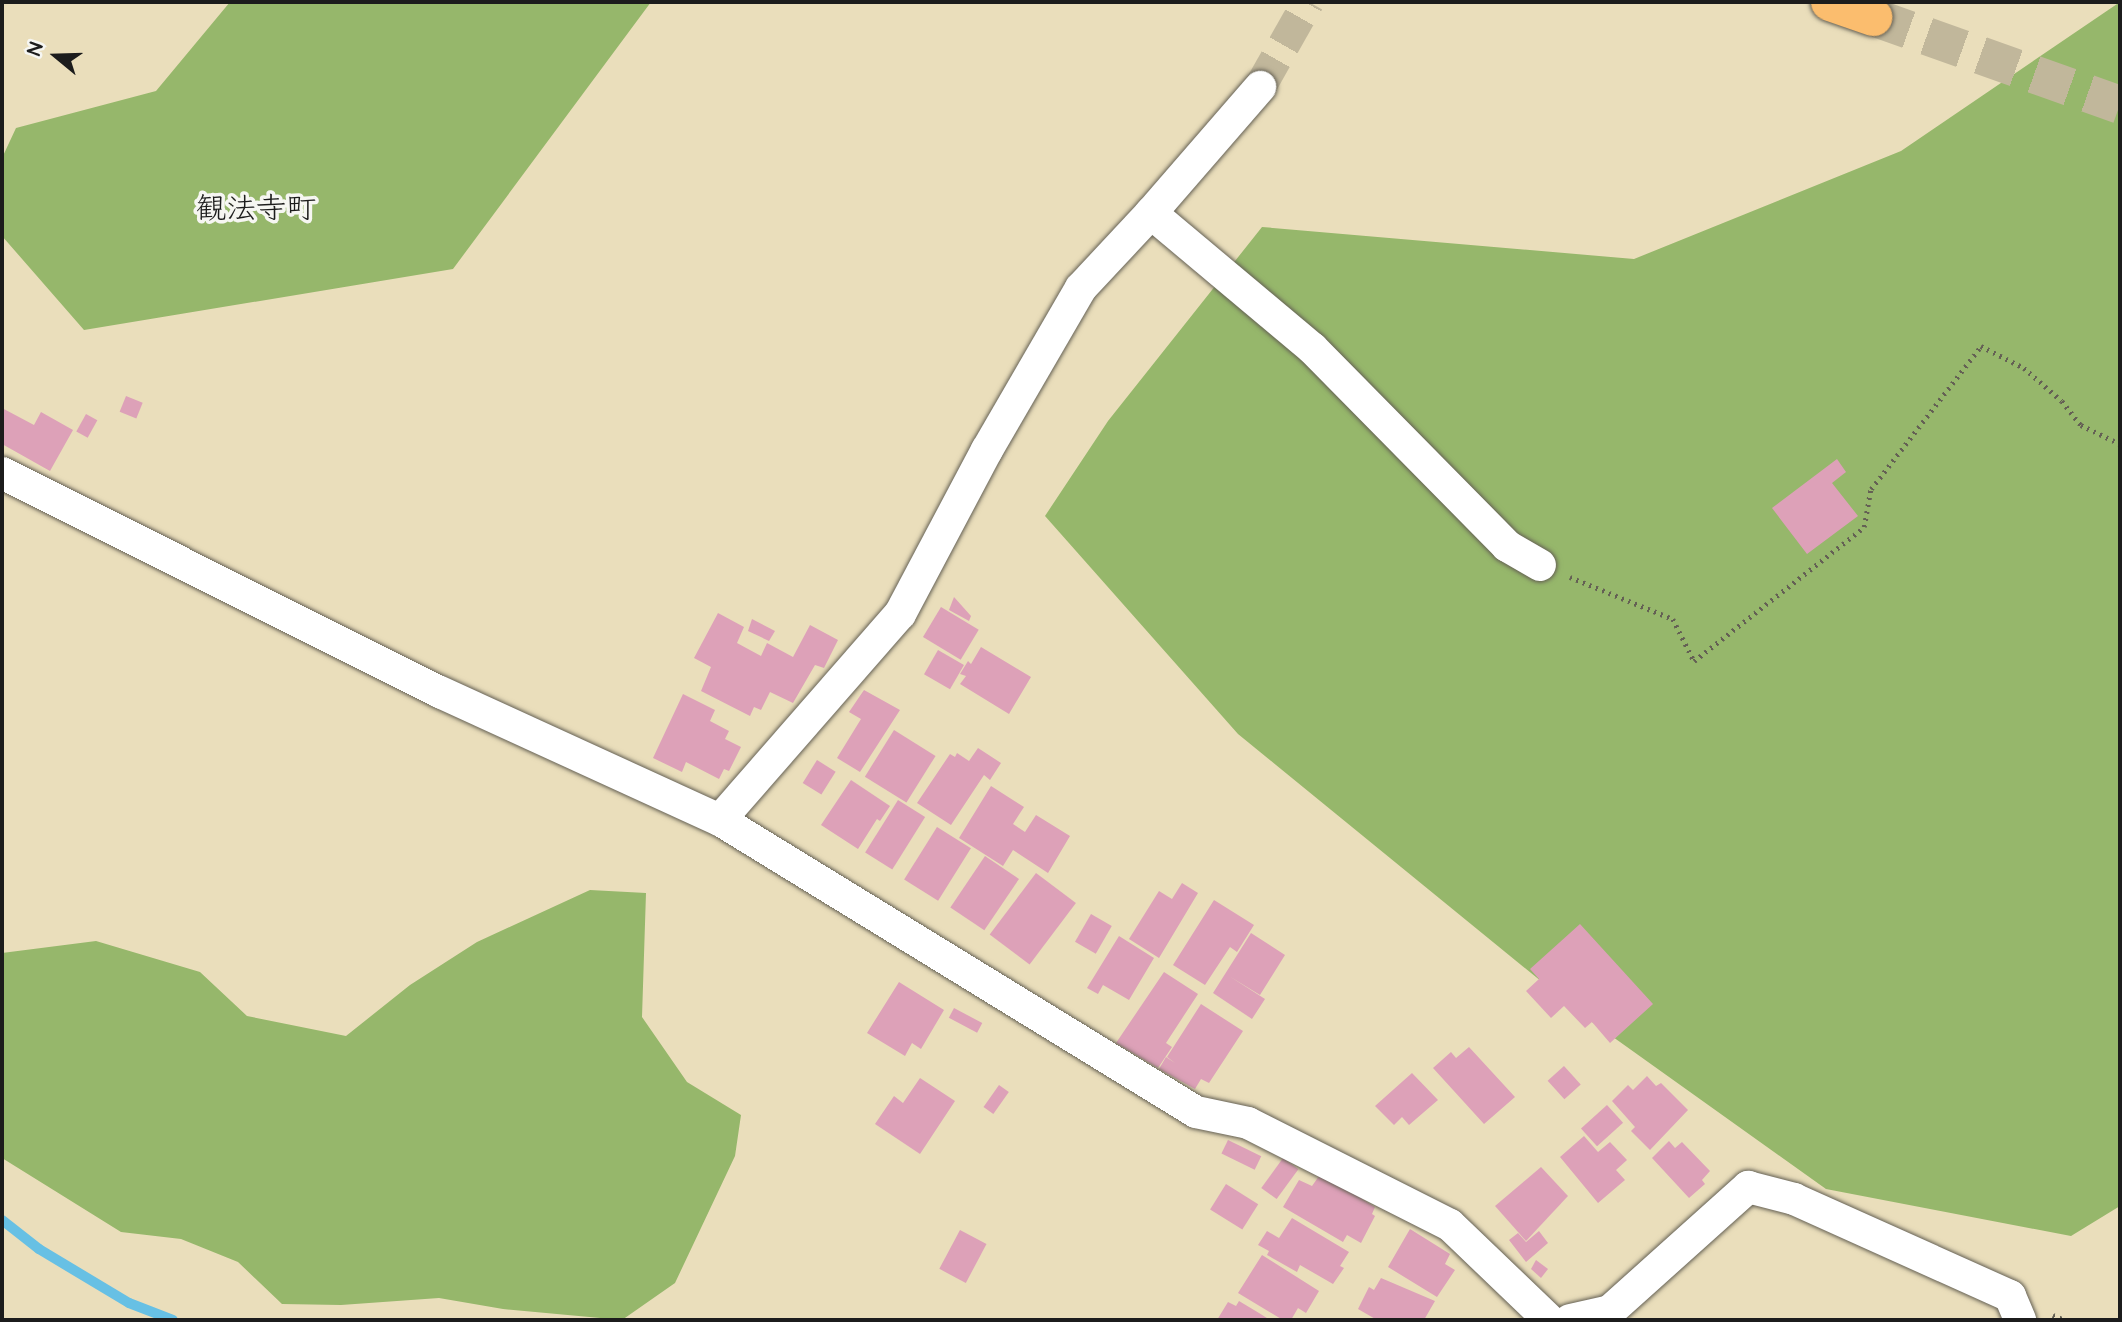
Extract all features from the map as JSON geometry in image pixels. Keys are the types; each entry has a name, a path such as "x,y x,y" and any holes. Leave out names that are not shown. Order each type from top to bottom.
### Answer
{"highway":[{"path":"1830,2 1873,17"}],"street":[{"path":"720,820 900,614 987,450 1081,288 1151,213 1260,87"},
{"path":"1151,213 1312,348 1507,546 1540,565"},
{"path":"2,473 440,692 720,820 1196,1112 1248,1123 1450,1225 1549,1320"},
{"path":"1570,1320 1610,1311 1748,1187 1794,1199 2010,1296 2020,1320"}],"path":[{"path":"1540,565 1673,619 1694,661 1864,527 1871,489 1981,346 2024,369 2062,401 2081,425 2120,444"}],"green space":[{"path":"230,2 651,2 453,269 84,330 2,236 2,158 16,128 156,91"},
{"path":"2120,2 2120,1206 2071,1236 1826,1189 1585,1017 1238,734 1045,516 1108,421 1262,227 1634,259 1901,151"},
{"path":"590,890 646,893 642,1017 687,1082 741,1115 735,1156 675,1283 622,1320 503,1309 439,1298 341,1305 282,1304 238,1262 181,1239 121,1232 2,1158 2,953 96,941 200,972 247,1016 346,1036 410,985 477,942"}],"building":[{"path":"126,396 143,403 136,419 120,412"},
{"path":"2,408 34,425 41,412 73,430 50,471 2,444"},
{"path":"86,414 97,420 88,438 76,431"},
{"path":"1837,459 1846,472 1832,483 1858,516 1807,554 1772,508"},
{"path":"954,597 971,616 969,621 949,610"},
{"path":"941,607 979,630 961,660 923,637"},
{"path":"718,613 744,627 737,643 761,656 767,643 793,657 810,625 838,640 824,668 815,665 793,703 770,692 761,710 754,707 750,716 701,691 711,667 694,658"},
{"path":"752,619 775,631 769,641 748,631"},
{"path":"981,647 1031,677 1009,714 960,684 966,676 960,674 968,661 971,664"},
{"path":"938,650 964,665 950,689 924,674"},
{"path":"864,690 900,710 860,772 837,758 861,719 849,712"},
{"path":"683,694 715,710 710,721 729,731 725,739 741,747 729,771 724,769 719,779 686,762 682,772 653,758"},
{"path":"894,730 936,756 906,803 865,777"},
{"path":"978,748 1001,763 990,780 984,775 951,825 917,803 950,754 955,757 957,753 969,761"},
{"path":"817,760 836,772 821,795 803,783"},
{"path":"851,780 890,806 880,821 877,819 858,849 821,825"},
{"path":"991,786 1024,807 1013,824 1025,832 1036,815 1070,836 1048,873 1013,850 1003,866 959,838"},
{"path":"898,800 925,817 892,870 865,853"},
{"path":"937,827 971,848 938,901 904,880"},
{"path":"985,856 1019,879 984,930 950,907"},
{"path":"1036,873 1076,903 1030,965 990,934"},
{"path":"1182,883 1198,893 1159,958 1129,939 1159,891 1172,899"},
{"path":"1214,900 1254,925 1237,952 1230,947 1205,985 1173,965"},
{"path":"1091,914 1112,926 1096,954 1075,942"},
{"path":"1580,924 1653,1004 1610,1043 1592,1022 1585,1028 1564,1006 1551,1018 1526,991 1539,979 1530,969"},
{"path":"1251,933 1285,955 1260,995 1229,976 1265,999 1252,1019 1213,993"},
{"path":"1119,936 1154,958 1129,1000 1103,985 1098,994 1087,988"},
{"path":"1164,972 1198,994 1166,1043 1172,1047 1158,1068 1116,1043"},
{"path":"899,982 944,1010 921,1049 912,1043 905,1056 867,1033"},
{"path":"1201,1004 1243,1031 1209,1083 1201,1079 1195,1089 1159,1069 1166,1057 1175,1063 1167,1057"},
{"path":"954,1008 982,1023 977,1033 949,1018"},
{"path":"1469,1047 1515,1097 1484,1124 1433,1068 1451,1052 1456,1058"},
{"path":"1564,1066 1581,1085 1564,1099 1548,1081"},
{"path":"1412,1073 1438,1100 1409,1125 1402,1117 1394,1125 1375,1106"},
{"path":"1647,1076 1656,1086 1661,1083 1688,1110 1650,1150 1631,1131 1635,1127 1612,1101 1628,1085 1633,1090"},
{"path":"920,1078 955,1101 920,1154 875,1124 894,1096 903,1103"},
{"path":"999,1085 1009,1092 993,1114 984,1107"},
{"path":"1607,1105 1623,1123 1597,1146 1581,1128"},
{"path":"1584,1136 1598,1152 1610,1142 1627,1160 1616,1170 1625,1180 1598,1203 1560,1157"},
{"path":"1228,1140 1261,1156 1255,1170 1221,1153"},
{"path":"1669,1141 1675,1148 1682,1142 1710,1171 1702,1180 1705,1184 1689,1198 1652,1158"},
{"path":"1283,1158 1298,1169 1277,1199 1261,1188"},
{"path":"1541,1167 1568,1196 1526,1241 1495,1206"},
{"path":"1319,1176 1363,1195 1362,1199 1375,1207 1372,1214 1375,1216 1361,1243 1347,1235 1343,1242 1283,1207 1299,1180 1312,1186"},
{"path":"1226,1184 1258,1204 1242,1230 1210,1209"},
{"path":"1292,1218 1349,1252 1340,1266 1344,1268 1333,1284 1300,1265 1297,1272 1267,1255 1269,1251 1258,1245 1267,1231 1279,1238"},
{"path":"1410,1229 1450,1254 1445,1264 1455,1270 1437,1297 1388,1267"},
{"path":"960,1230 986,1244 966,1283 939,1269"},
{"path":"1539,1231 1548,1243 1526,1262 1509,1240 1518,1233 1526,1242"},
{"path":"1262,1255 1319,1291 1306,1313 1298,1308 1291,1320 1283,1320 1238,1293"},
{"path":"1536,1260 1548,1269 1541,1278 1531,1269"},
{"path":"1381,1278 1435,1301 1424,1320 1377,1320 1358,1309 1369,1287 1374,1290"},
{"path":"1239,1301 1270,1320 1217,1320 1228,1302 1236,1306"}],"waterway":[{"path":"2,1220 39,1249 129,1303 173,1320"}],"tunnel":[{"path":"1260,87 1308,2"},
{"path":"1873,17 2120,105"}],"district":[{"name":"観法寺町","path":"256,209"}]}
